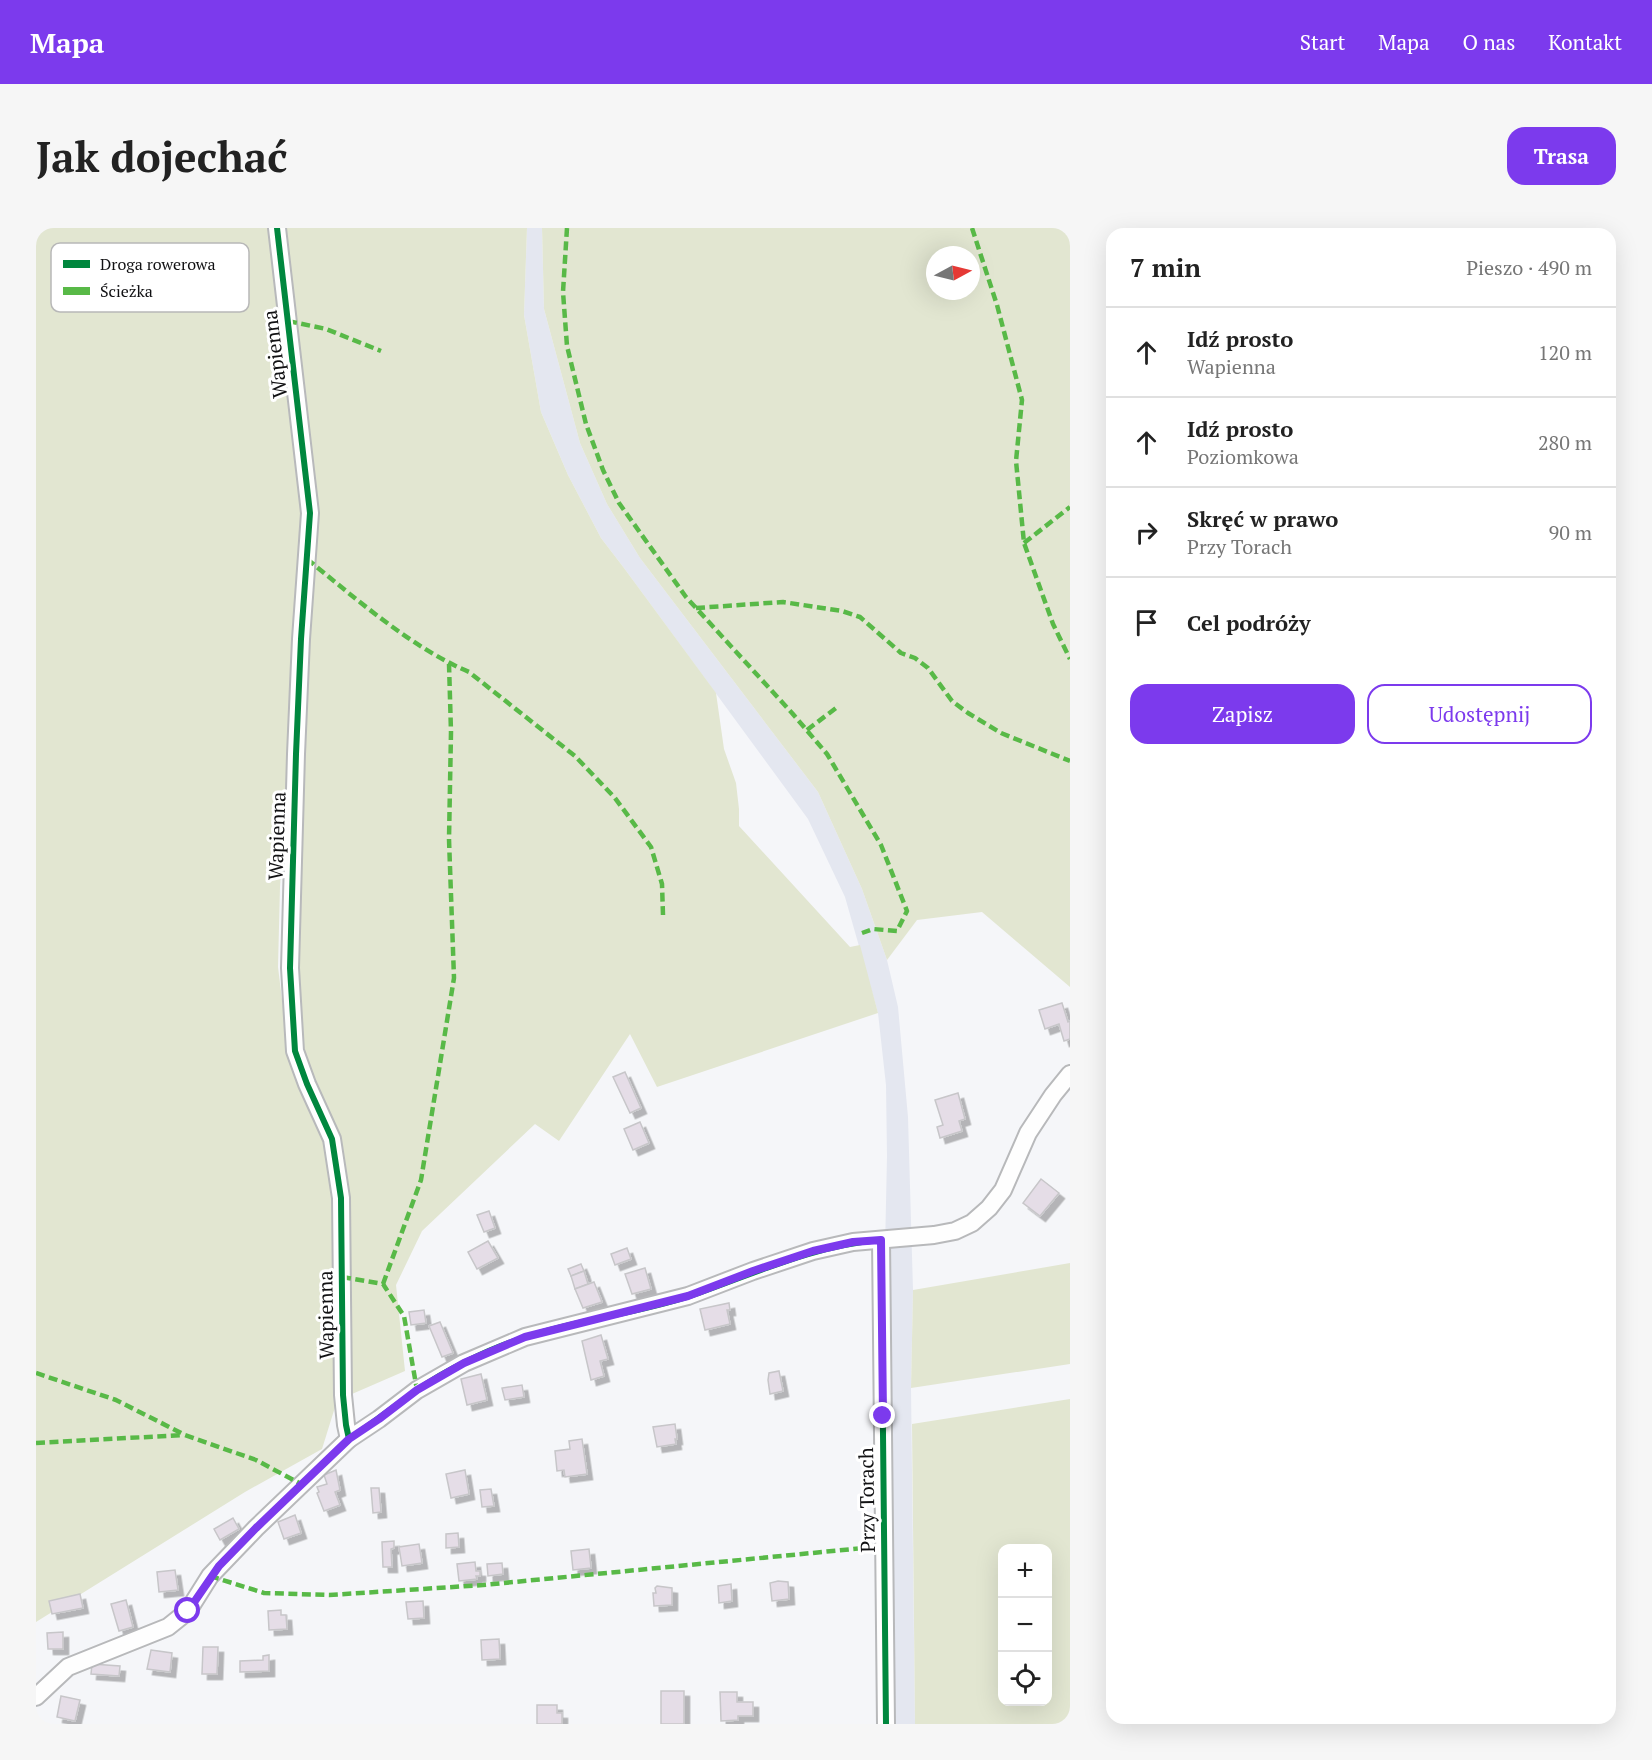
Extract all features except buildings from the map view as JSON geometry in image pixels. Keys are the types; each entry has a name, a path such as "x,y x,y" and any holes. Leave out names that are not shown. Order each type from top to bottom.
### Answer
{"street":[{"name":"Wapienna","path":"277,228 310,513 296,754 291,992 295,1051 332,1139 341,1198 343,1395 349,1439"},
{"path":"36,1697 68,1667 168,1627 188,1611 219,1566 349,1439 434,1380 464,1363 525,1337 688,1296 813,1251 853,1242 934,1235 956,1231 972,1223 989,1208 1003,1190 1028,1132 1070,1074"},
{"name":"Przy Torach","path":"881,1240 886,1724"}],"shaded area":[{"path":"527,228 542,228 544,309 580,443 607,504 640,558 818,792 862,889 887,960 898,1007 908,1117 913,1290 911,1388 915,1724 892,1724 885,1249 886,1085 878,1013 845,897 808,819 601,538 568,475 541,412 524,315"}],"green space":[{"path":"36,228 272,228 303,512 280,887 278,967 289,1056 325,1144 333,1202 336,1404 322,1449 245,1492 36,1622"},
{"path":"285,228 527,228 524,315 541,412 568,475 601,538 716,693 724,749 736,783 739,826 850,947 860,945 878,1013 657,1087 630,1034 559,1141 535,1124 422,1231 396,1285 405,1371 352,1394 349,1208 339,1135 302,1054 295,967 312,577 317,514"},
{"path":"542,228 1070,228 1070,987 982,912 917,920 887,960 862,889 818,792 640,558 607,504 580,443 544,309"},
{"path":"1070,1263 1070,1364 911,1388 913,1290"},
{"path":"1070,1399 1070,1724 915,1724 912,1424"}],"marked path":[{"path":"567,228 563,292 567,346 586,424 603,470 619,503 686,597 827,754 881,845 907,911 897,931 873,929 862,933"},
{"path":"972,228 997,305 1022,400 1016,461 1024,543 1053,624 1070,659"},
{"path":"288,321 326,329 381,351"},
{"path":"1024,543 1070,507"},
{"path":"307,559 405,636 426,650 469,672 575,756 615,798 651,847 662,884 663,915"},
{"path":"696,608 783,602 842,611 860,617 901,653 915,658 928,668 952,701 968,713 1001,733 1070,761"},
{"path":"383,1284 421,1180 454,978 449,839 451,732 449,664"},
{"path":"807,730 836,708"},
{"path":"342,1277 383,1284 404,1316 417,1390"},
{"path":"36,1373 116,1400 185,1435 256,1460 301,1484"},
{"path":"36,1443 183,1435"},
{"path":"210,1576 264,1593 329,1595 483,1585 884,1546"}],"cycle path":[{"path":"277,228 310,513 301,639 290,968 295,1051 332,1139 341,1198 343,1395 349,1439 440,1375 498,1347 546,1331 670,1302 808,1254 881,1240 886,1724"}],"route":[{"path":"188,1611 210,1576 301,1484 349,1439 434,1380 464,1363 525,1337 688,1296 813,1251 853,1242 881,1240 883,1416"}]}
